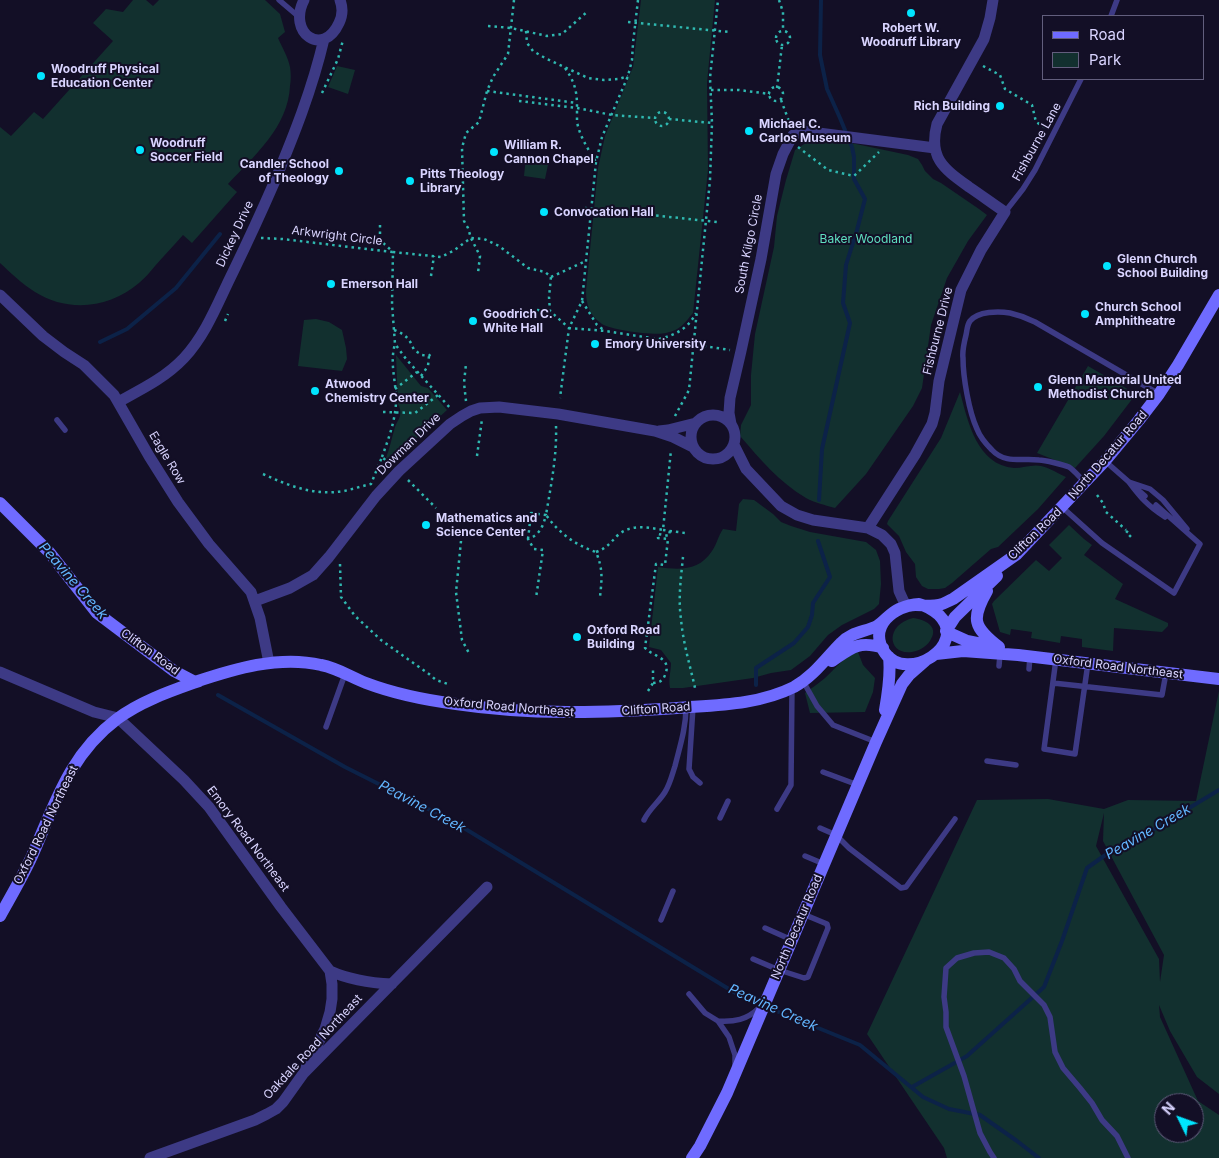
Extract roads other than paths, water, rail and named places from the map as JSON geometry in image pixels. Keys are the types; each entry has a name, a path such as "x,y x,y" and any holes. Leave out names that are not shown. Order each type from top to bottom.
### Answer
{"main road":[{"path":"1086,483 1159,394 1219,295"},
{"name":"North Decatur Road","path":"1062,507 1086,483"},
{"name":"Clifton Road","path":"0,503 49,552 97,613 174,671 195,682 241,668 269,663"},
{"name":"Clifton Road","path":"1017,554 1062,507"},
{"path":"885,620 881,628 880,641 886,652 895,661 906,664 917,663 931,657 944,644 947,632 955,618 1017,554"},
{"path":"907,605 937,605 953,599 1017,554"},
{"path":"992,581 981,600 977,612 977,623 999,656"},
{"name":"Clifton Road","path":"563,713 734,704 769,697 814,674 842,642 855,633 875,627 894,611 907,605"},
{"path":"924,605 940,616 947,632"},
{"name":"Oxford Road Northeast","path":"947,632 999,656"},
{"path":"814,674 858,645 868,644 886,652"},
{"name":"Oxford Road Northeast","path":"931,657 963,651 1026,660 1056,659 1219,680"},
{"name":"North Decatur Road","path":"878,738 887,698 890,664 886,652"},
{"name":"North Decatur Road","path":"692,1158 699,1152 728,1093 757,1014 769,993 902,684 909,674 931,657"},
{"path":"269,663 310,663 329,667 345,674"},
{"name":"Oxford Road Northeast","path":"0,916 28,865 58,794 73,766 91,743 118,718 150,700 218,674"},
{"name":"Oxford Road Northeast","path":"345,674 397,693 438,701 480,707 563,713"}],"street":[{"path":"304,0 299,17 301,28 304,33 316,40 324,39"},
{"name":"Dickey Drive","path":"118,402 158,381 184,358 213,316 286,154 307,101 324,39 332,34 339,23 343,10 340,0"},
{"path":"993,0 986,34 937,124 934,134 935,148 944,168 1005,212"},
{"name":"South Kilgo Circle","path":"731,424 729,413 730,398 761,259 776,174 782,154 795,136 894,142 935,148"},
{"name":"Fishburne Drive","path":"868,528 932,424 939,381 961,290 981,250 1005,212"},
{"name":"Eagle Row","path":"0,295 44,336 84,365 114,394 178,502 209,544 251,592 260,618 269,663"},
{"name":"South Kilgo Circle","path":"716,415 730,398"},
{"name":"Dowman Drive","path":"255,601 290,588 313,575 376,496 399,471 450,424 471,411 480,408 499,407 558,414 655,431 692,446 700,456 712,460 724,456 731,450 734,444"},
{"path":"716,415 724,418 731,424 735,432 734,444 746,469 782,506 797,515 813,520 868,528 882,535 891,544 896,553 899,591 907,605"},
{"name":"Dowman Drive","path":"655,431 668,430 696,423 703,417 716,415"},
{"path":"692,446 691,434 696,423"},
{"name":"Emory Road Northeast","path":"0,672 94,712 118,718 184,780 209,807 330,971"},
{"name":"Oakdale Road Northeast","path":"150,1158 255,1120 276,1109 284,1102 303,1074 487,887"},
{"path":"303,1074 325,1029 330,1012 332,984 330,971 370,983 392,984"}],"lane":[{"path":"279,0 299,17"},
{"path":"1111,15 1117,0"},
{"name":"Fishburne Lane","path":"1005,212 1035,170 1081,80"},
{"path":"1086,483 1068,467 1039,460 1003,458 994,452 980,436 970,407 963,369 962,356 967,327 971,320 984,314 1008,313 1020,316 1035,322 1159,394"},
{"path":"953,324 967,327"},
{"path":"57,420 65,430"},
{"path":"1105,461 1145,496"},
{"path":"1129,482 1142,500 1152,509 1181,527"},
{"path":"1129,482 1150,489 1163,500 1200,544"},
{"path":"1156,505 1200,544"},
{"path":"1062,507 1102,543 1174,593 1200,544"},
{"path":"1056,659 1044,749 1075,754 1088,663"},
{"path":"1053,683 1162,695 1166,673"},
{"path":"326,727 345,674"},
{"path":"797,684 833,725 878,738"},
{"path":"777,809 791,785 797,684"},
{"path":"690,707 688,765 690,774 700,783"},
{"path":"644,820 647,813 660,800 670,783 690,707"},
{"path":"987,761 1016,765"},
{"path":"823,772 858,784"},
{"path":"720,818 728,802"},
{"path":"820,828 836,835 901,888 906,887 955,820"},
{"path":"805,856 824,864"},
{"path":"661,920 673,890"},
{"path":"753,959 804,978 808,976 828,928 827,924 803,914"},
{"path":"764,928 792,940"},
{"path":"994,1158 980,1133 964,1076 946,1027 944,997 946,968 957,958 974,953 990,952 1004,958 1014,969 1020,981 1044,1005 1050,1017 1055,1052 1062,1068 1092,1103 1102,1120 1117,1136 1128,1158"},
{"path":"689,994 706,1013 718,1021 729,1037 735,1055 735,1074"},
{"path":"718,1021 730,1022 757,1014"}],"waterway":[{"path":"819,500 822,449 850,323 843,303 846,265 865,199 854,179 852,147 827,89 820,55 821,0"},
{"path":"100,342 127,329 176,288 220,234"},
{"path":"756,685 756,668 794,643 808,627 813,603 830,577 818,541"},
{"name":"Peavine Creek","path":"218,695 345,767 454,822 742,997 860,1045 923,1097 949,1109 980,1115 1039,1158"},
{"name":"Peavine Creek","path":"912,1087 967,1056 1044,987 1087,868 1111,851 1151,831 1219,790"}],"place":[{"name":"Robert W. Woodruff Library","path":"911,13"},
{"name":"Woodruff Physical Education Center","path":"41,76"},
{"name":"Rich Building","path":"1000,106"},
{"name":"Michael C. Carlos Museum","path":"749,131"},
{"name":"Woodruff Soccer Field","path":"140,150"},
{"name":"William R. Cannon Chapel","path":"494,152"},
{"name":"Candler School of Theology","path":"339,171"},
{"name":"Pitts Theology Library","path":"410,181"},
{"name":"Convocation Hall","path":"544,212"},
{"name":"Glenn Church School Building","path":"1107,266"},
{"name":"Emerson Hall","path":"331,284"},
{"name":"Church School Amphitheatre","path":"1085,314"},
{"name":"Goodrich C. White Hall","path":"473,321"},
{"name":"Emory University","path":"595,344"},
{"name":"Glenn Memorial United Methodist Church","path":"1038,387"},
{"name":"Atwood Chemistry Center","path":"315,391"},
{"name":"Mathematics and Science Center","path":"426,525"},
{"name":"Oxford Road Building","path":"577,637"}],"park label":[{"name":"Baker Woodland","path":"866,239"}]}
